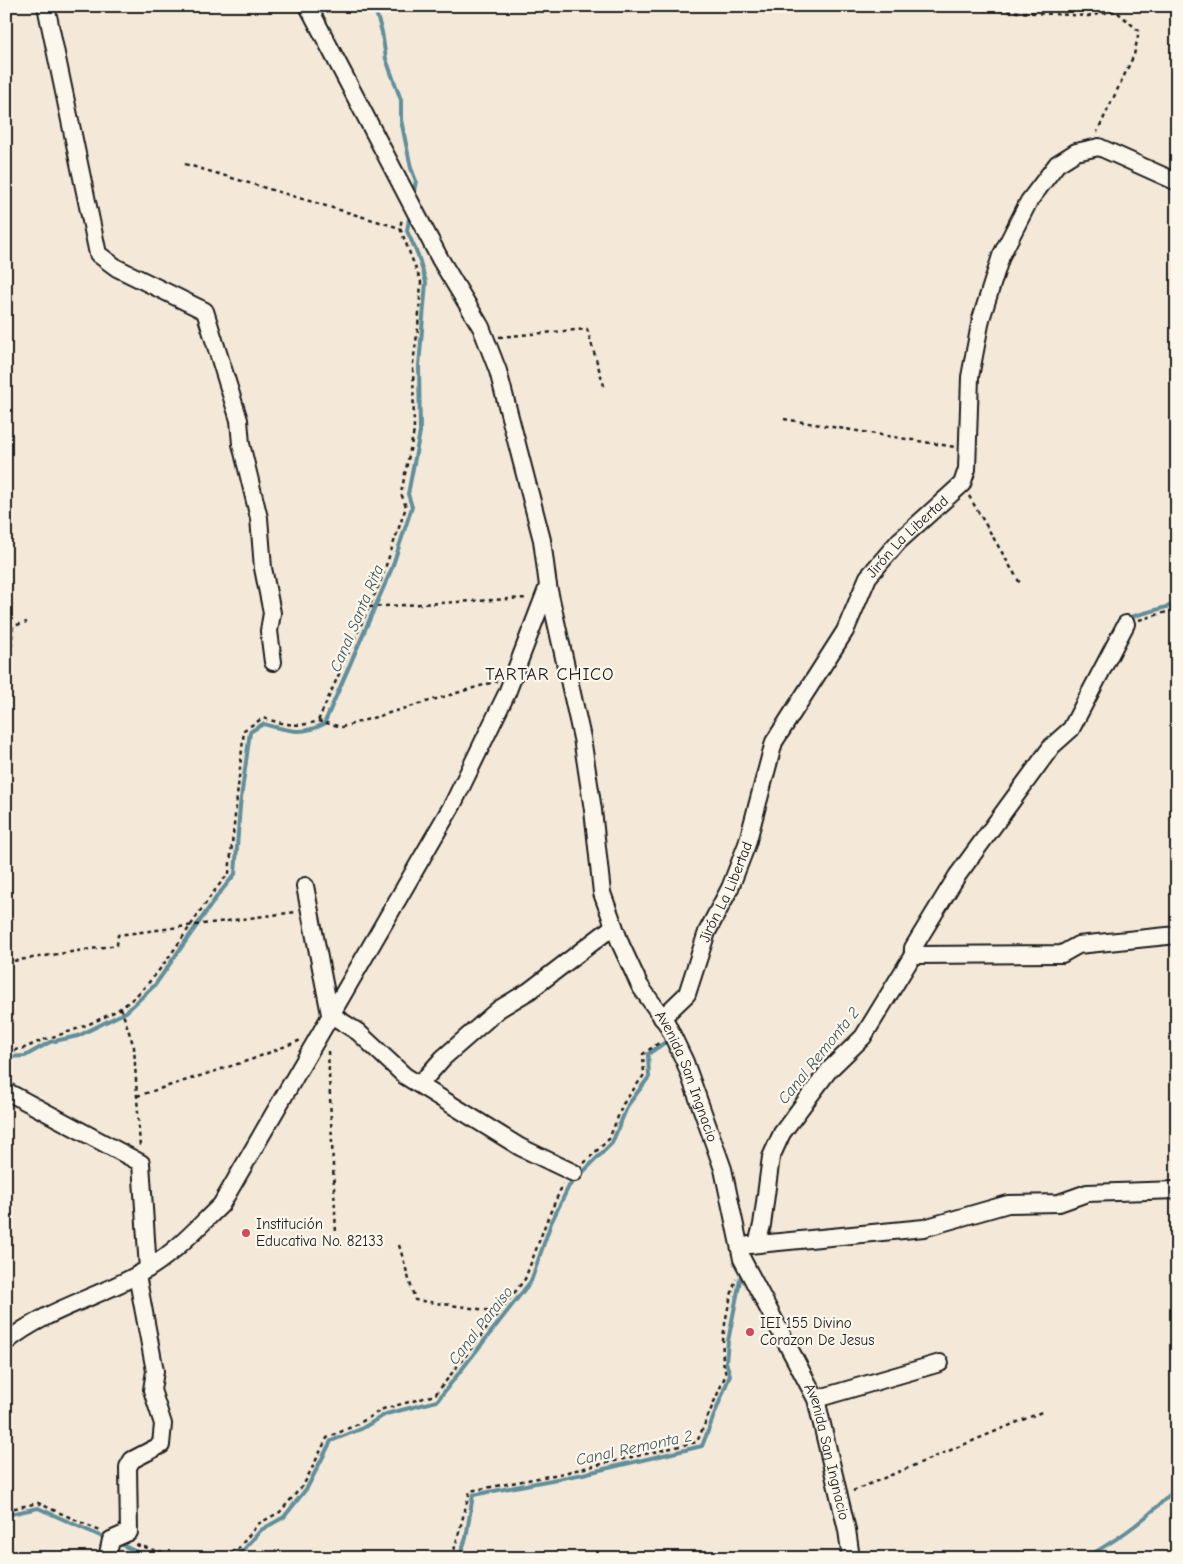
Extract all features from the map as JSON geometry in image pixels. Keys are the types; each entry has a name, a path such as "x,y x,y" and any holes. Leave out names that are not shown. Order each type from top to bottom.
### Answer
{"street":[{"path":"46,6 98,254 117,268 205,311 239,420 241,444 259,518 263,568 272,613 269,631 273,662"},
{"name":"Avenida San Ingnacio","path":"308,6 408,193 440,259 481,326 498,371 542,540 546,592 582,738 593,810 602,893 640,986 671,1033 685,1062 723,1169 741,1252 816,1399 840,1496 851,1558"},
{"path":"1089,149 1099,148 1177,182"},
{"name":"Jirón La Libertad","path":"662,1018 687,994 707,932 730,888 747,844 774,742 845,631 868,578 899,541 962,484 967,469 969,449 970,377 981,319 1001,256 1029,201 1057,164 1076,152 1089,149"},
{"path":"6,1342 71,1305 143,1272 179,1247 220,1205 236,1182 330,1014 453,804 478,756 513,676 546,592"},
{"path":"757,1244 762,1225 772,1157 782,1133 829,1070 863,1038 913,955 913,948 958,876 1052,746 1071,730 1126,624"},
{"path":"306,886 330,1014 358,1032 405,1076 520,1147 574,1173"},
{"path":"420,1084 442,1058 499,1010 529,991 614,926"},
{"path":"913,955 1062,954 1078,945 1177,935"},
{"path":"6,1091 141,1163 143,1272 155,1371 152,1390 163,1424 161,1445 132,1460 128,1467 129,1532 111,1540 107,1558"},
{"path":"741,1252 757,1244 924,1228 1008,1204 1058,1203 1087,1193 1177,1190"},
{"path":"816,1399 940,1363"}],"path":[{"path":"976,6 984,10 1088,16 1116,11 1139,31 1134,55 1089,149"},
{"path":"186,164 400,228"},
{"path":"318,721 381,580 406,507 401,493 414,431 413,363 418,328 421,282 400,228 408,193"},
{"path":"486,339 587,329 605,389"},
{"path":"784,419 969,449"},
{"path":"962,484 1021,585"},
{"path":"369,607 546,592"},
{"path":"1126,624 1177,609"},
{"path":"6,661 12,645 13,626 27,622"},
{"path":"6,1051 24,1050 46,1039 77,1030 121,1008 148,982 214,891 230,874 244,730 264,718 285,724 305,726 318,721 342,727 513,676"},
{"path":"6,962 117,945 118,936 310,910"},
{"path":"121,1008 134,1047 141,1163"},
{"path":"215,1558 238,1548 258,1524 280,1512 304,1484 327,1438 358,1424 383,1409 435,1395 525,1278 546,1220 565,1182 609,1139 623,1104 644,1075 643,1054 671,1033"},
{"path":"137,1096 319,1034 328,1051 336,1234"},
{"path":"399,1245 415,1300 500,1312"},
{"path":"452,1558 470,1491 559,1474 697,1442 726,1374 722,1362 724,1342 741,1252"},
{"path":"840,1496 1044,1411"},
{"path":"6,1510 38,1503 90,1528 119,1537 144,1548 185,1558"}],"waterway":[{"name":"Canal Santa Rita","path":"374,6 382,32 386,59 401,100 401,120 411,168 416,181 413,196"},
{"name":"Canal Santa Rita","path":"6,1057 25,1056 50,1042 78,1036 126,1012 155,985 218,895 235,874 240,806 250,732 263,724 294,731 308,730 324,724 392,568 412,507 408,494 420,432 419,366 426,282 418,255 407,231 410,213"},
{"name":"Canal Remonta 2","path":"1127,618 1177,604"},
{"name":"Canal Remonta 2","path":"904,959 905,947 908,942"},
{"name":"Canal Paraiso","path":"230,1558 241,1553 261,1530 284,1517 307,1488 331,1441 361,1429 386,1414 437,1401 531,1281 551,1223 569,1186 612,1143 628,1105 649,1077 648,1054 670,1039"},
{"name":"Canal Remonta 2","path":"794,1103 825,1063"},
{"name":"Canal Remonta 2","path":"770,1141 777,1127"},
{"name":"Canal Remonta 2","path":"459,1558 466,1538 473,1495 583,1474 702,1446 730,1375 726,1362 728,1341 742,1270"},
{"path":"1085,1558 1134,1526 1177,1487"},
{"name":"Canal Paraiso","path":"6,1515 38,1508 107,1539"},
{"name":"Canal Paraiso","path":"118,1543 141,1554 158,1558"}],"place":[{"name":"Institución Educativa No. 82133","path":"246,1233"},
{"name":"IEI 155 Divino Corazon De Jesus","path":"750,1332"}],"district":[{"name":"TARTAR CHICO","path":"550,674"}]}
